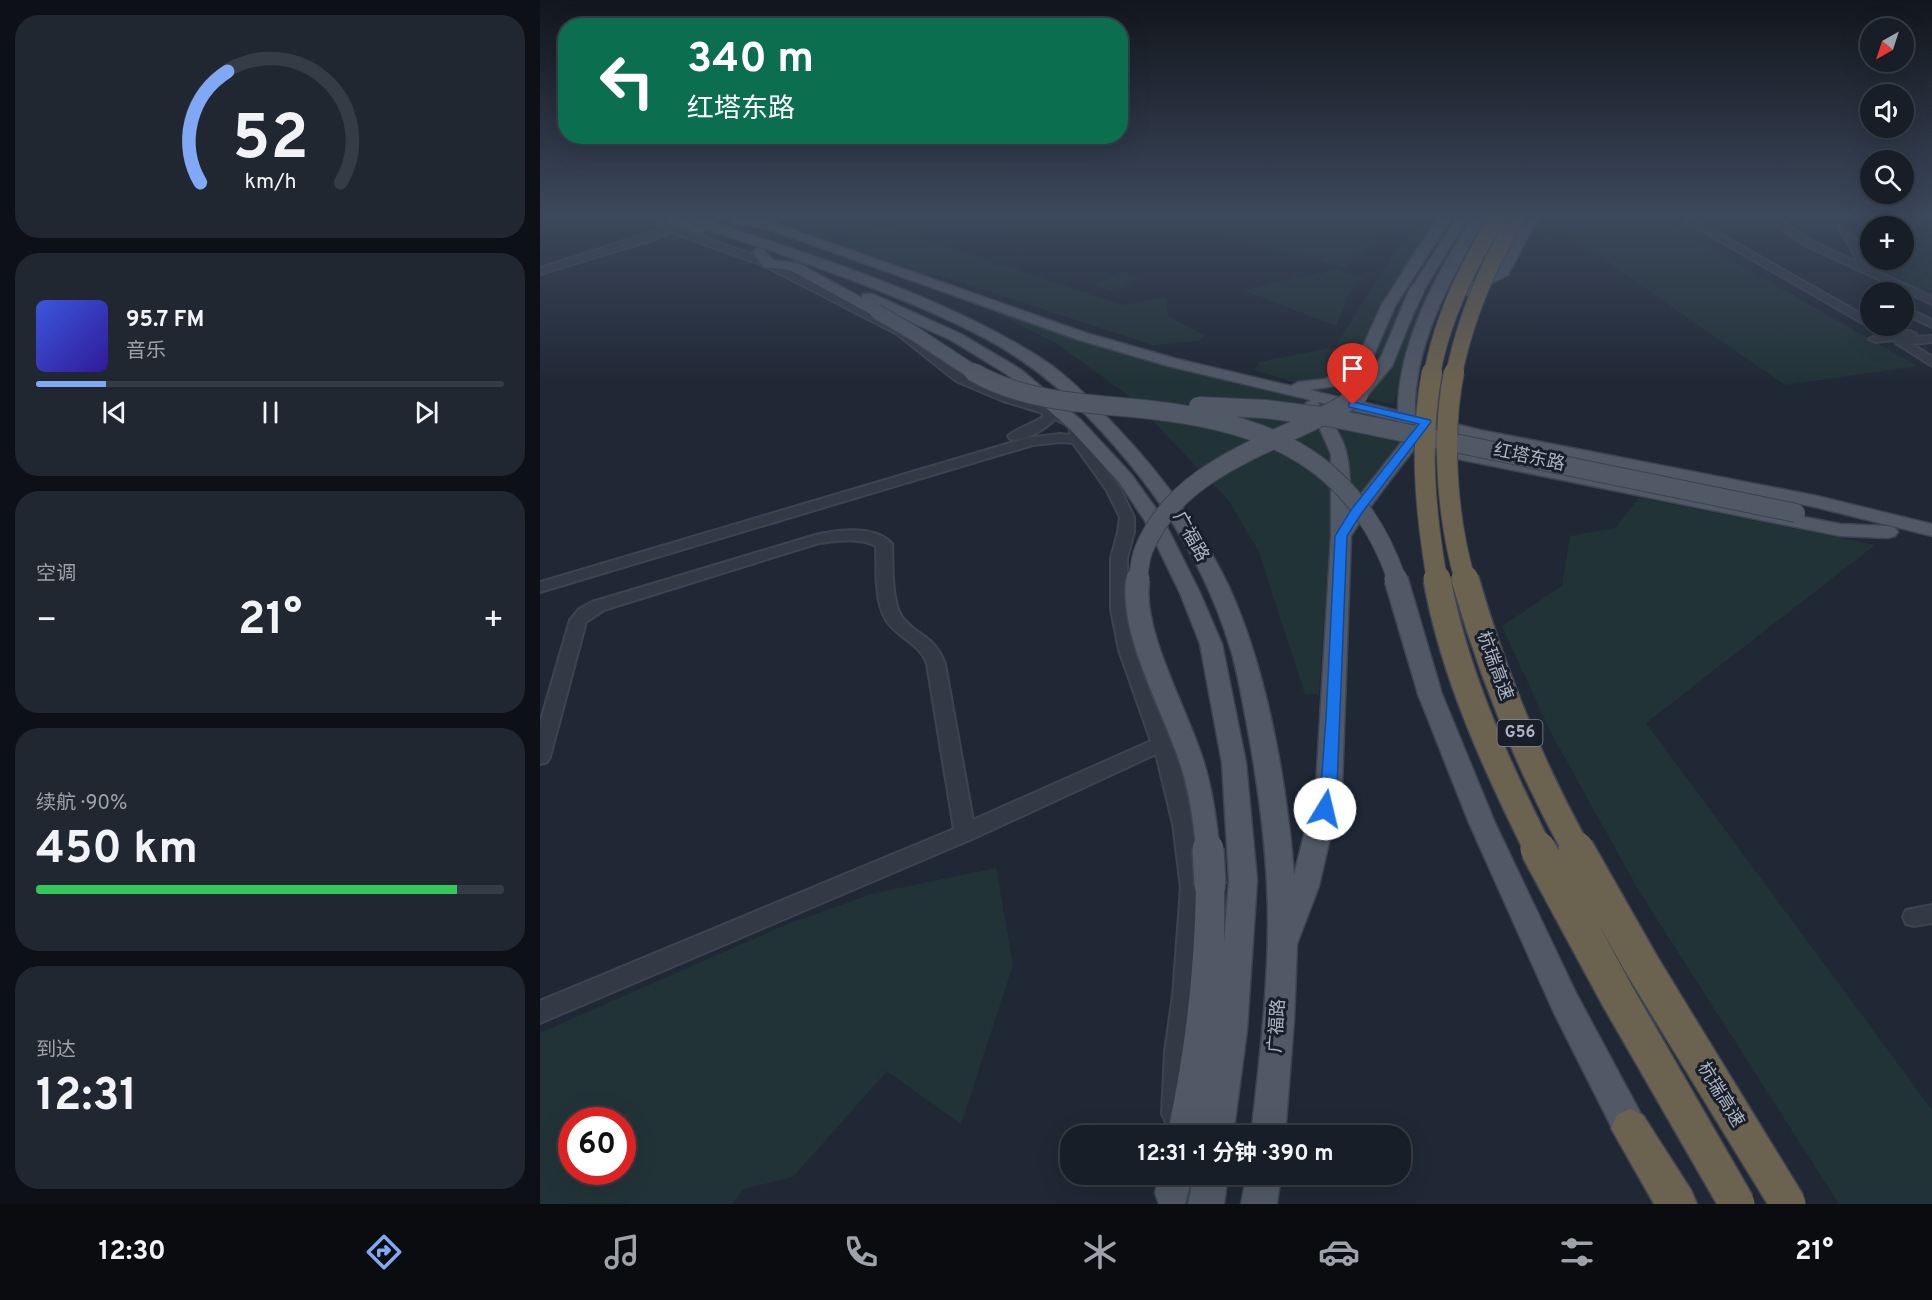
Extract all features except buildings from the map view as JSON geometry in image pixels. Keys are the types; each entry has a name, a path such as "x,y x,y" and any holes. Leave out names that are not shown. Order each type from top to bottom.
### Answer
{"highway":[{"name":"杭瑞高速","path":"1467,272 1454,298 1435,357 1426,400 1422,459 1425,500 1441,595 1456,650 1501,769 1542,856 1622,1005 1737,1204"},
{"name":"杭瑞高速","path":"1486,272 1473,301 1456,360 1447,437 1450,493 1458,546 1487,649 1534,766 1577,850 1660,996 1788,1204"},
{"path":"1630,1128 1677,1204"}],"main road":[{"path":"805,272 914,332 962,368 989,381 1040,397 1185,414 1244,428 1299,451 1339,479 1368,515 1386,550 1431,694 1487,834 1565,1003 1630,1128"},
{"name":"广福路","path":"809,272 884,303 956,337 1014,372 1125,478 1155,521 1190,593 1210,644 1234,763 1243,880 1231,1030 1218,1125"},
{"name":"广福路","path":"844,272 979,329 1039,364 1066,385 1146,470 1178,514 1217,586 1239,639 1267,760 1274,810 1282,947 1278,1031 1269,1125"},
{"path":"897,272 1081,336 1173,363 1264,385 1292,387 1318,385 1347,376 1360,369"},
{"path":"1353,405 1360,369 1388,306 1409,272"},
{"path":"1186,1125 1202,1033 1209,947 1210,885 1206,823 1196,775 1183,736 1154,666 1142,628 1137,587 1143,549 1162,514 1201,478 1237,456 1323,418 1359,395 1383,370 1409,307 1427,272"},
{"path":"1408,444 1405,404 1418,343 1439,288 1448,272"},
{"path":"1341,536 1356,512 1426,422 1432,407 1441,356 1463,292 1474,272"},
{"path":"1463,292 1503,272"},
{"path":"1388,306 1439,288"},
{"name":"红塔东路","path":"1264,385 1480,435 1817,501 1878,519 1932,530"},
{"path":"1282,947 1305,886 1329,786 1341,536 1338,511 1343,471 1338,441 1332,431 1307,401 1294,392"},
{"name":"红塔东路","path":"1122,406 1243,407 1308,414 1932,541"},
{"path":"1408,444 1840,530 1888,532"},
{"path":"1378,486 1426,464 1462,459 1490,460"},
{"path":"1206,1204 1209,1185"},
{"path":"1259,1204 1262,1185"}],"street":[{"path":"540,577 612,560 890,478 1025,434 1043,424 1048,418 1047,404 1008,398 960,378 902,332 784,272"},
{"path":"1781,272 1860,317"},
{"path":"1872,272 1932,302"},
{"path":"1914,315 1932,324"},
{"path":"1875,339 1932,330"},
{"path":"1932,339 1900,341 1932,362"},
{"path":"890,478 1032,441 1082,435 1080,446 1113,488 1127,517 1126,532 1119,558 1119,609 1128,651 1179,801 1192,888 1185,995 1177,1051 1174,1125"},
{"path":"540,757 578,620 585,613 598,606 818,539 849,535 865,536 884,544 887,598 894,619 931,650 936,664 965,833"},
{"path":"540,587 612,560"},
{"path":"540,1012 965,833 1161,744"}],"shaded area":[{"path":"916,272 1023,272 1123,305 1166,297 1168,316 1205,336 1198,341 1153,345 944,277"},
{"path":"1122,272 1139,278 1111,291 1094,285"},
{"path":"1327,272 1345,272 1365,278 1353,285 1336,326 1242,290"},
{"path":"1382,272 1439,272 1409,345 1405,371 1394,404 1326,392 1254,370 1259,362 1335,347"},
{"path":"1622,272 1753,272 1860,333 1860,336 1864,336 1917,366 1785,385"},
{"path":"1879,272 1932,272 1932,298 1914,289 1914,282 1899,282"},
{"path":"1001,311 1098,346 1198,374 1400,422 1401,445 1370,483 1331,518 1319,694 1305,694 1259,552 1229,501 1129,396 1056,343 997,313"},
{"path":"1639,498 1875,545 1646,723 1932,1110 1932,1204 1839,1204 1639,891 1550,731 1502,626 1562,586 1570,536 1615,528"},
{"path":"996,868 1013,965 961,1124 887,1071 793,1177 743,1189 733,1204 540,1204 540,1033 783,926 871,894"}],"route":[{"path":"1325,809 1334,718 1341,536 1356,512 1388,474 1426,422 1353,405"}]}
